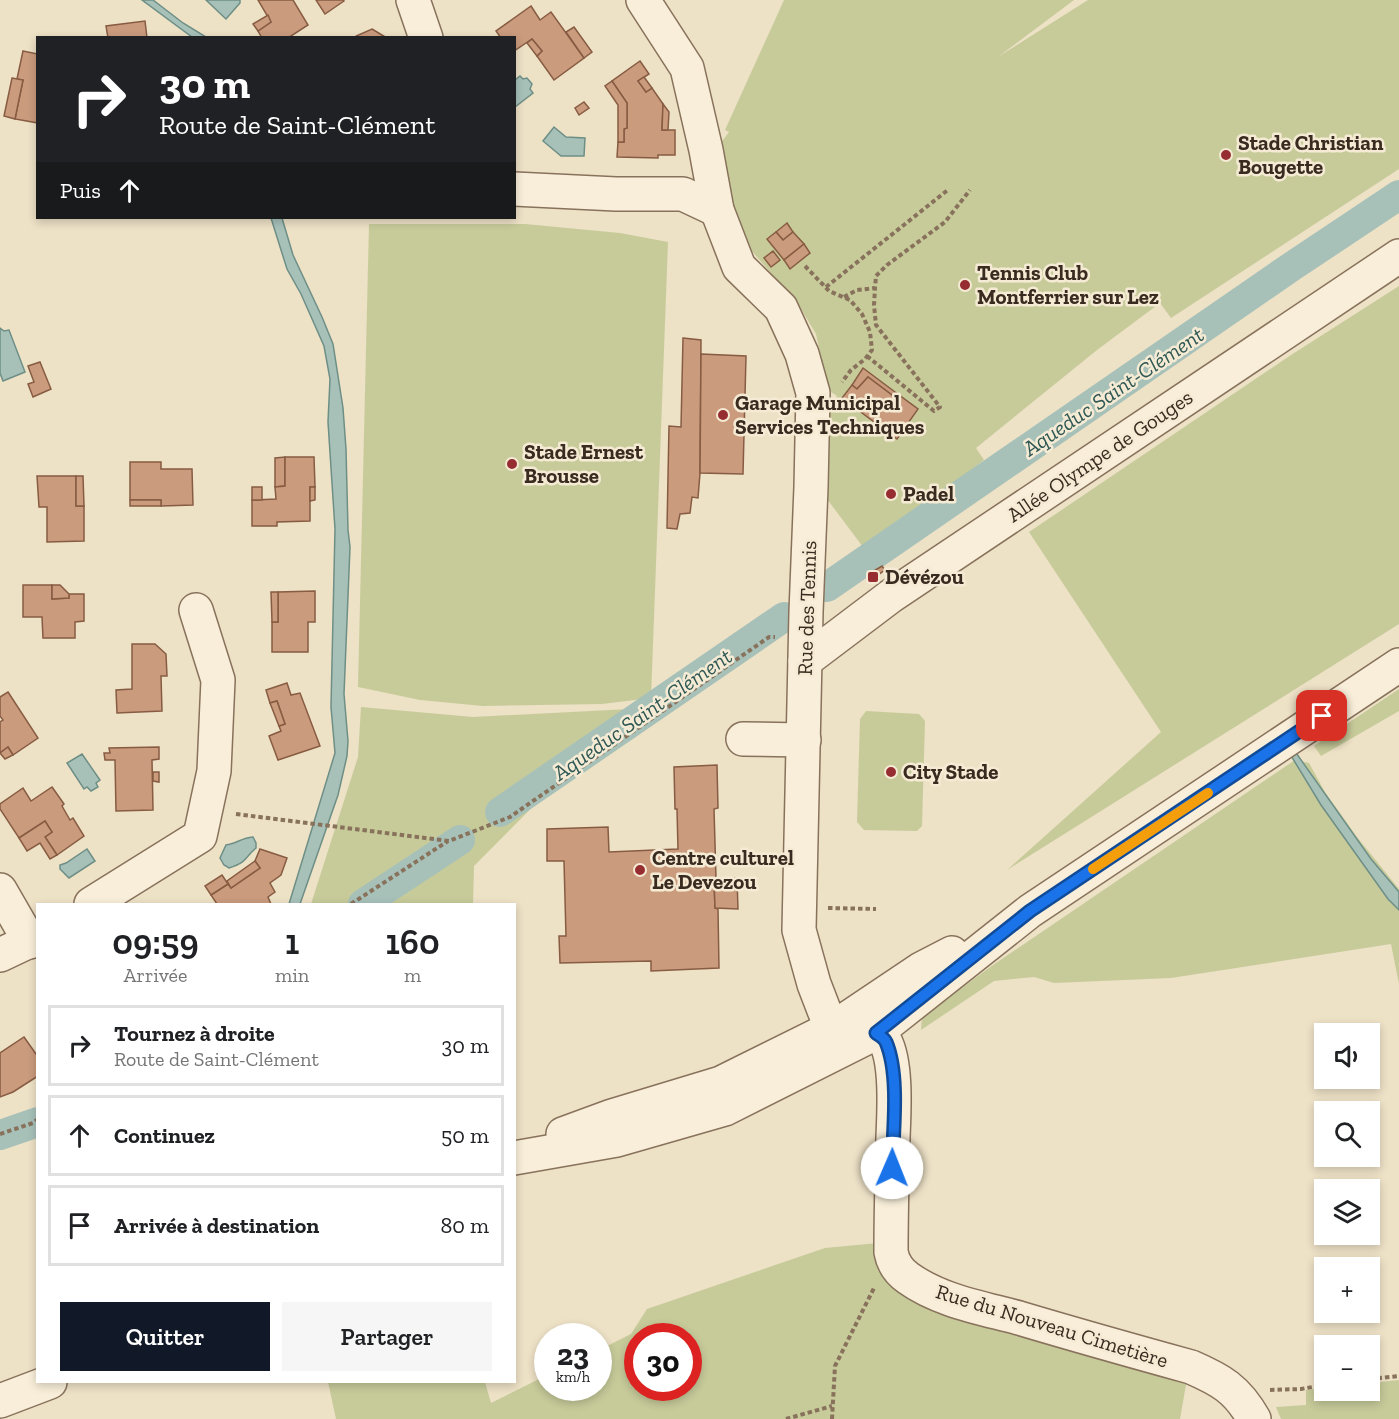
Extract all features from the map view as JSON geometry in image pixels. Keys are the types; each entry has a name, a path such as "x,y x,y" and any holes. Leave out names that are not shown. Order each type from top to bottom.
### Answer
{"street":[{"path":"413,0 425,36"},
{"name":"Rue des Tennis","path":"643,0 687,68 717,210 739,267 781,308 802,354 813,393 802,516 805,661 799,930 814,984 826,1016 836,1026"},
{"path":"516,189 616,194 683,194 717,210"},
{"name":"Allée Olympe de Gouges","path":"805,661 898,607 1399,256"},
{"path":"93,903 200,836 214,771 218,680 196,610"},
{"path":"516,1158 617,1140 725,1109 876,1033 1030,911 1399,665"},
{"path":"743,739 804,740"},
{"path":"0,890 34,939 0,955"},
{"path":"516,1150 612,1116 721,1083 836,1026 921,969 1030,911"},
{"path":"836,1026 876,1033 885,1040 891,1059 893,1076 891,1252 895,1265"},
{"name":"Rue du Nouveau Cimetière","path":"895,1265 906,1277 943,1296 1191,1367 1216,1378 1229,1387 1247,1409"},
{"path":"0,1401 47,1383"}],"path":[{"path":"826,287 949,189"},
{"path":"867,356 934,411 940,407 876,325 876,276 945,222 970,190"},
{"path":"805,266 829,291 850,300 862,314 870,332 872,350 851,370 834,394 813,407"},
{"path":"843,297 857,290 875,288"},
{"path":"353,903 449,841"},
{"path":"800,908 876,909"},
{"path":"0,1134 36,1121"},
{"path":"832,1419 835,1366 879,1278 895,1265"},
{"path":"1380,1378 1399,1376"},
{"path":"1247,1409 1257,1392 1314,1387"},
{"path":"786,1419 832,1406"}],"green space":[{"path":"784,0 1074,0 998,57 1088,0 1399,0 1399,169 1171,318 1160,303 1097,350 976,448 984,460 866,551 827,499 829,408 837,396 828,390 816,334 798,304 750,249 718,189 720,144 729,132 725,130"},
{"name":"Stade Ernest Brousse","path":"369,224 525,224 620,233 668,242 651,698 602,704 483,706 420,700 358,687"},
{"path":"1399,286 1399,624 1007,870 1161,732 1029,532 1291,355"},
{"path":"1399,689 1399,711 1321,756 1314,746"},
{"path":"361,707 473,717 630,709 474,866 473,903 311,903 358,757"},
{"name":"City Stade","path":"866,711 919,714 925,721 922,826 917,831 864,830 857,822 860,719"},
{"path":"1295,760 1309,763 1325,792 1357,837 1399,889 1399,984 1391,944 1171,978 1054,983 1034,977 994,981 921,1030 922,1017 993,965"},
{"path":"878,1243 878,1271 953,1314 1187,1379 1180,1419 336,1419 328,1383 485,1383 491,1403 534,1382 534,1401 612,1401 612,1344 624,1338 624,1401 702,1401 702,1323 638,1323 647,1309 825,1248"},
{"path":"1399,1380 1399,1419 1281,1419 1276,1407 1306,1405 1306,1390 1314,1389 1314,1401 1380,1401 1380,1382"}],"water":[{"path":"142,0 153,0 204,36 191,36"},
{"path":"206,0 240,0 240,3 226,19"},
{"path":"520,76 523,79 527,78 532,84 530,89 533,93 516,106 516,79"},
{"path":"554,127 566,137 585,138 584,156 561,156 543,141"},
{"path":"271,219 282,219 293,255 333,344 343,408 350,547 344,694 347,756 338,795 300,903 289,903 335,753 331,707 335,529 328,422 330,379 324,346 287,269"},
{"path":"0,328 4,331 9,330 25,372 3,381 0,373"},
{"path":"1294,750 1371,859 1399,892 1399,910 1388,899 1321,805 1290,754"},
{"path":"82,754 100,780 96,783 98,787 91,791 87,787 84,789 67,763"},
{"path":"253,837 256,848 245,860 229,868 224,865 220,858 226,845"},
{"path":"87,849 95,861 69,878 60,869 60,865"}],"building":[{"path":"258,0 293,0 308,25 291,36 261,36 258,31 271,22"},
{"path":"316,0 343,0 344,1 325,14"},
{"path":"531,6 540,20 551,12 584,58 554,80 537,56 542,51 532,39 516,50 516,36 500,36 496,31"},
{"path":"268,15 271,22 258,31 253,24"},
{"path":"145,21 147,36 108,36 106,26"},
{"path":"574,27 592,52 584,58 566,32"},
{"path":"372,29 384,36 356,36"},
{"path":"532,39 542,51 537,56 527,43"},
{"path":"23,51 36,54 36,123 15,119 23,80 17,79"},
{"path":"640,61 649,74 638,81 646,92 652,88 663,104 662,130 675,130 675,155 658,155 658,158 617,157 618,142 624,142 624,129 627,128 627,103 612,81"},
{"path":"644,77 652,88 646,92 638,81"},
{"path":"12,78 23,80 15,119 4,116"},
{"path":"612,81 627,103 627,128 624,129 624,142 618,142 618,105 605,86"},
{"path":"584,102 589,108 579,115 575,108"},
{"path":"663,104 669,112 668,130 662,130"},
{"path":"787,223 793,232 783,240 776,232"},
{"path":"776,232 783,240 793,232 804,244 784,260 767,239"},
{"path":"804,244 810,253 790,269 784,260"},
{"path":"773,251 780,260 771,267 764,258"},
{"path":"683,338 701,340 700,473 698,498 692,497 690,513 680,514 677,529 667,528 669,426 681,427"},
{"name":"Garage Municipal Services Techniques","path":"701,354 746,356 743,474 700,473"},
{"path":"40,362 51,389 33,397 28,384 34,382 28,366"},
{"path":"863,368 899,395 896,398 868,377 857,389 852,385"},
{"path":"868,377 896,398 899,395 918,409 897,439 842,398 852,385 857,389"},
{"path":"285,457 285,486 275,487 275,458"},
{"path":"285,457 314,457 315,487 310,487 310,521 277,522 277,526 252,526 252,500 276,499 275,487 285,486"},
{"path":"130,462 161,462 161,469 192,469 193,505 161,506 161,500 130,500"},
{"path":"37,476 76,476 76,506 84,506 84,541 47,542 47,507 39,507"},
{"path":"76,476 83,476 84,506 76,506"},
{"path":"252,487 262,487 262,500 252,500"},
{"path":"310,487 315,487 315,500 310,501"},
{"path":"130,500 161,500 161,506 130,506"},
{"path":"882,566 885,570 875,577 872,572"},
{"path":"23,585 52,585 52,599 69,598 69,594 84,594 84,621 75,622 75,638 43,638 42,617 23,617"},
{"path":"52,585 60,585 69,594 69,598 52,599"},
{"path":"315,591 315,622 308,622 308,652 272,652 272,622 278,622 278,592"},
{"path":"271,592 278,592 278,622 272,622"},
{"path":"132,644 155,644 166,654 167,676 161,676 162,711 117,713 116,690 132,689"},
{"path":"287,683 291,695 300,693 320,746 278,760 269,736 281,731 279,726 285,724 277,701 270,703 266,690"},
{"path":"8,692 38,738 13,755 8,747 0,753 0,722 3,720 0,716 0,697"},
{"path":"277,701 285,724 279,726 270,703"},
{"path":"8,747 13,755 5,759 0,753"},
{"path":"159,747 159,759 152,760 153,810 116,811 115,760 105,760 104,753 110,753 109,748"},
{"name":"Centre culturel Le Devezou","path":"717,765 718,808 714,809 716,879 714,879 715,908 718,909 719,968 651,971 651,961 560,963 559,936 566,936 564,861 547,861 547,829 608,827 609,852 678,849 674,767"},
{"path":"153,772 159,772 159,782 153,781"},
{"path":"52,787 64,804 62,806 70,820 73,818 84,836 57,855 45,837 52,832 45,821 19,838 0,809 0,804 23,788 31,801"},
{"path":"45,821 52,832 45,837 57,855 50,859 40,843 27,851 19,838"},
{"path":"260,849 287,858 281,875 270,883 275,892 268,897 271,903 216,903 211,895 228,884 231,888 260,868 255,861"},
{"path":"255,861 260,868 231,888 227,881"},
{"path":"222,875 228,884 211,895 205,886"},
{"path":"737,878 738,909 715,908 714,879"},
{"path":"24,1037 36,1054 36,1077 13,1092 0,1097 0,1053"}],"waterway":[{"name":"Aqueduc Saint-Clément","path":"827,587 1399,195"},
{"name":"Aqueduc Saint-Clément","path":"500,812 784,617"},
{"name":"Aqueduc Saint-Clément","path":"365,903 460,840"},
{"name":"Aqueduc Saint-Clément","path":"0,1135 36,1123"}],"slow traffic":[{"path":"1093,869 1208,793"}],"place":[{"name":"Stade Christian Bougette","path":"1226,155"},
{"name":"Tennis Club Montferrier sur Lez","path":"965,285"},
{"name":"Garage Municipal Services Techniques","path":"723,415"},
{"name":"Stade Ernest Brousse","path":"512,464"},
{"name":"Padel","path":"891,494"},
{"name":"Dévézou","path":"873,577"},
{"name":"City Stade","path":"891,772"},
{"name":"Centre culturel Le Devezou","path":"640,870"}],"route":[{"path":"892,1168 894,1097 891,1059 885,1040 876,1033 1030,911 1322,716"}]}
